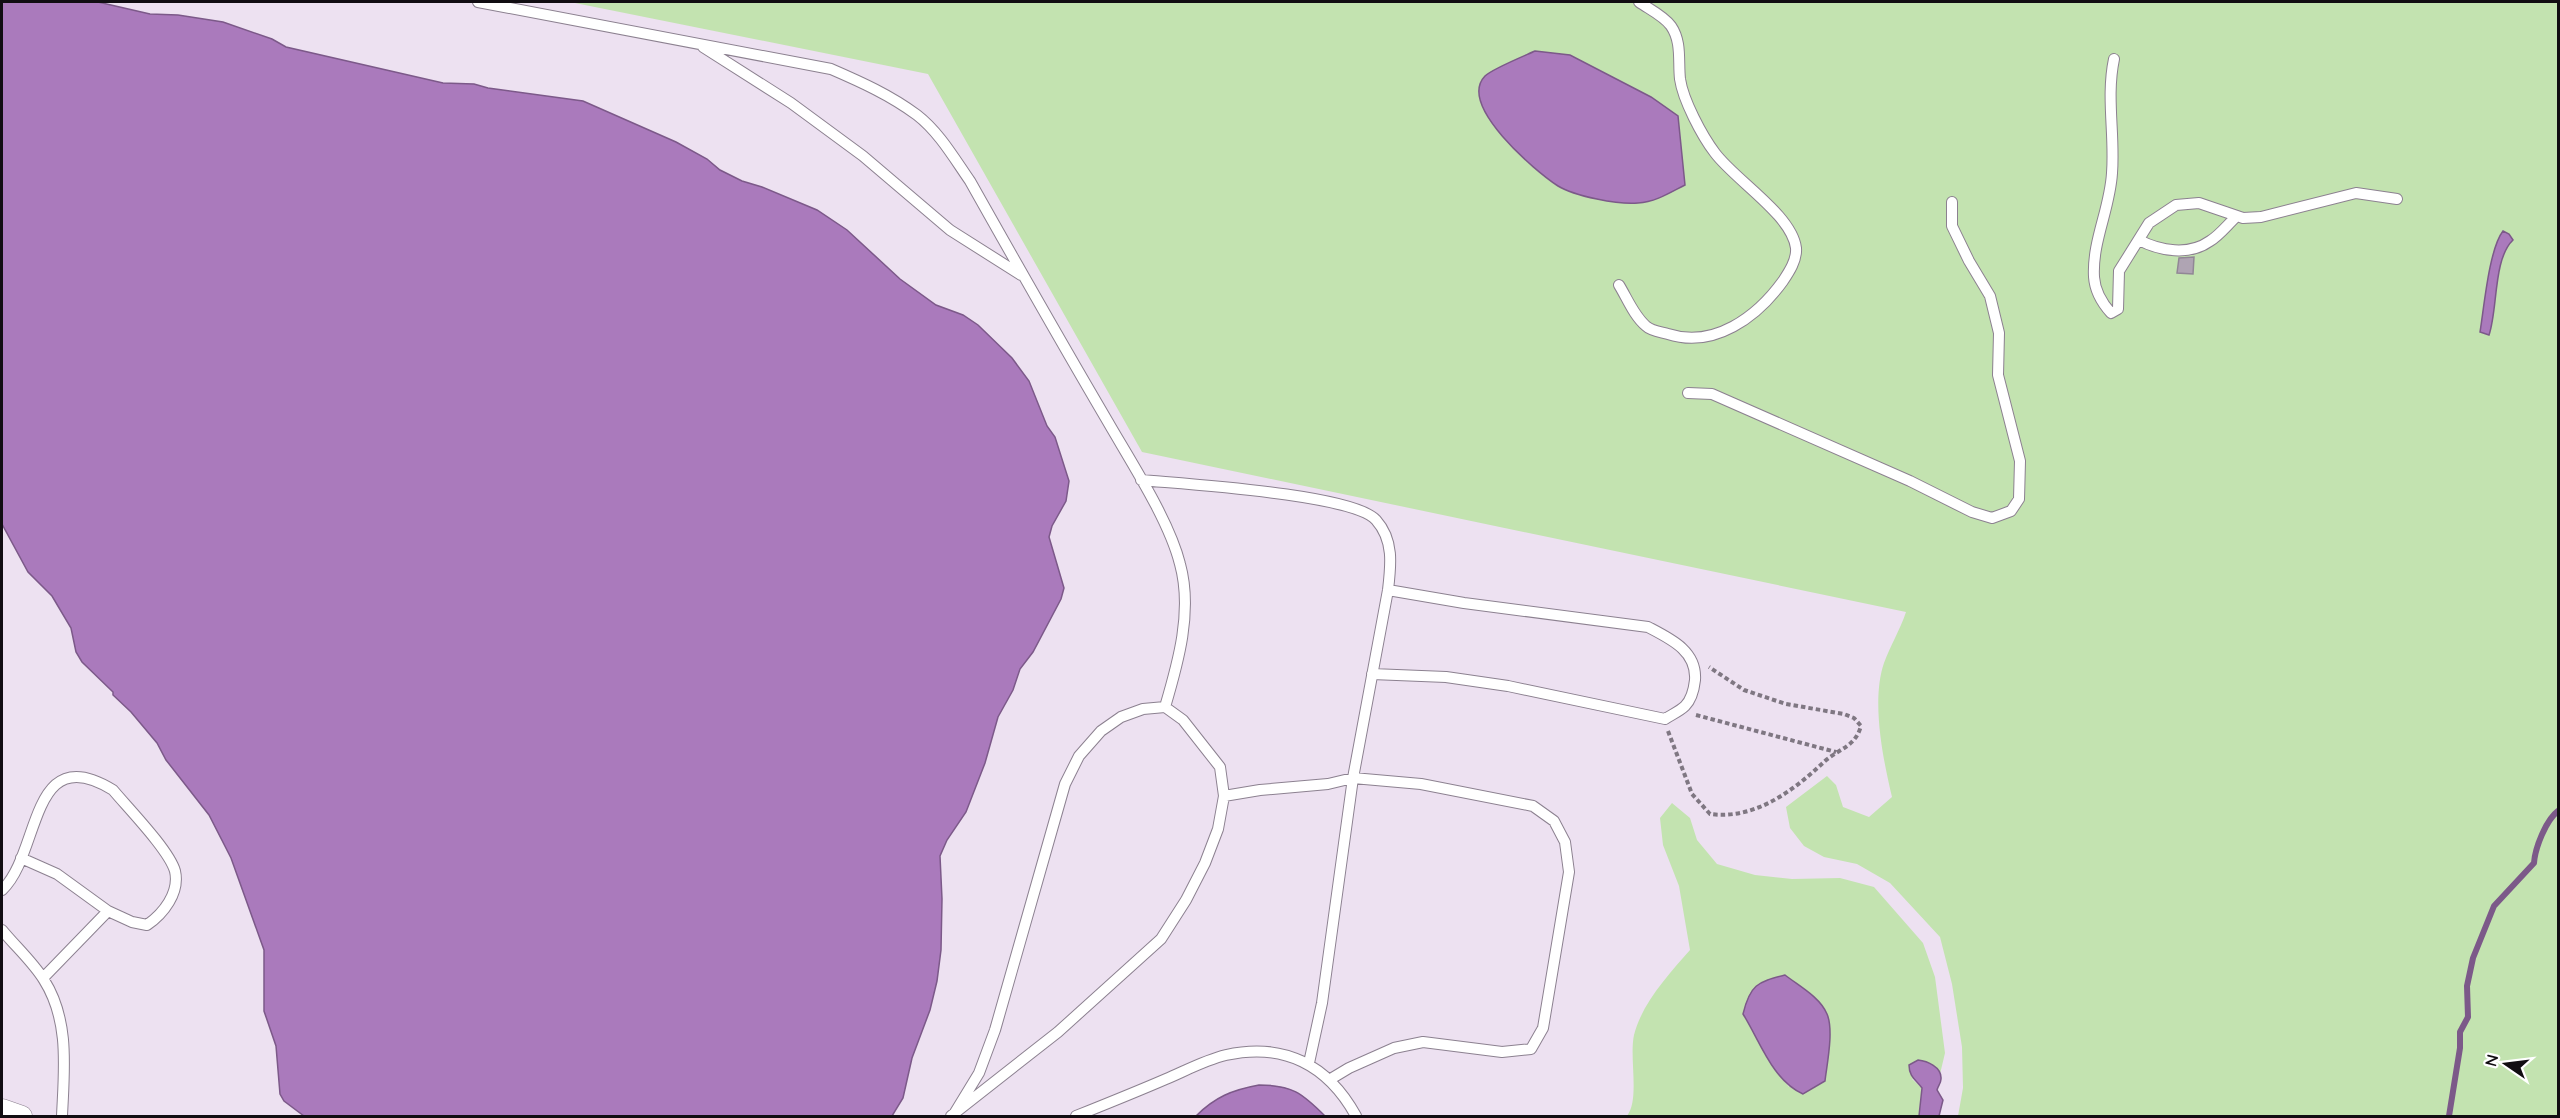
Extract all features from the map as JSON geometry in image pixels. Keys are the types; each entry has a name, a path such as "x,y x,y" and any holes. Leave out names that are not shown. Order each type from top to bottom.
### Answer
{"lane":[{"path":"478,2 831,69 876,88 918,116 941,140 970,181 1141,480 1168,534 1180,564 1185,596 1176,670 1164,707"},
{"path":"1619,285 1633,310 1647,327 1677,337 1704,337 1739,325 1770,298 1791,269 1796,249 1791,234 1779,215 1715,153 1688,103 1680,81 1678,40 1671,26 1639,2"},
{"path":"697,44 791,103 863,156 950,230 1024,276"},
{"path":"2114,59 2109,80 2112,173 2107,210 2097,238 2094,259 2094,280 2100,301 2111,313 2118,309 2119,271 2149,223 2176,205 2199,203 2237,216 2261,217 2356,194 2397,199"},
{"path":"1688,393 1712,394 1910,481 1972,512 1992,518 2011,511 2019,499 2020,461 1998,375 1999,333 1990,296 1952,226 1952,202"},
{"path":"2139,240 2163,250 2194,249 2210,241 2237,216"},
{"path":"1141,480 1266,492 1360,509 1375,519 1386,535 1392,559 1388,590 1353,778 1322,1003 1309,1063"},
{"path":"1372,674 1446,677 1508,686 1665,719 1685,706 1694,689 1696,668 1685,649 1648,627 1464,603 1388,590"},
{"path":"1164,707 1183,720 1220,767 1224,796 1218,829 1205,863 1186,900 1161,939 1058,1032 952,1115 978,1073 995,1030 1065,784 1079,756 1101,731 1121,717 1143,709 1164,707"},
{"path":"2,890 21,858 42,804 64,778 76,776 113,790 165,852 175,871 170,903 158,917 147,925 132,922 108,911 57,874 21,858"},
{"path":"1224,796 1260,790 1328,784 1353,778 1421,784 1533,806 1554,821 1565,842 1569,872 1543,1028 1531,1049 1502,1052 1423,1042 1394,1048 1329,1080"},
{"path":"43,978 108,911"},
{"path":"2,930 43,978 60,1015 65,1051 62,1116"},
{"path":"1076,1116 1225,1055 1261,1052 1284,1053 1309,1063 1347,1100 1356,1116"}],"path":[{"path":"1665,719 1692,794 1710,814 1734,816 1773,801 1808,779 1837,752 1850,746 1858,737 1861,726 1854,718 1844,714 1786,704 1744,690 1685,649"},
{"path":"1678,710 1837,752"}],"green space":[{"path":"570,2 2558,2 2558,1116 1958,1116 1963,1088 1962,1047 1952,984 1940,937 1890,883 1857,864 1824,857 1804,846 1790,828 1786,807 1827,776 1836,785 1843,807 1869,817 1892,797 1882,748 1878,712 1880,678 1889,650 1906,612 1142,452 928,74"},
{"path":"1672,803 1690,818 1697,840 1717,864 1755,875 1792,879 1840,878 1874,887 1923,943 1935,977 1945,1053 1940,1074 1933,1065 1912,1079 1922,1088 1919,1116 1627,1116 1633,1099 1633,1044 1638,1023 1657,990 1690,950 1679,886 1663,845 1660,818","holes":["1804,990 1815,998 1789,1087 1765,1055 1757,1035 1743,1014"]}],"shaded area":[{"path":"2,2 98,2 150,14 178,15 223,22 272,39 286,47 443,83 474,84 583,101 676,142 742,181 817,210 847,230 900,279 936,305 963,315 978,325 1012,358 1029,381 1047,426 1055,437 1069,481 1066,501 1052,526 1049,537 1064,588 1061,599 1033,652 1020,669 1013,690 998,717 985,763 966,812 947,840 940,856 941,950 937,981 930,1010 912,1058 903,1098 892,1116 304,1116 284,1101 280,1094 276,1046 264,1011 264,950 231,858 209,815 166,760 157,743 113,695 113,692 82,662 76,652 71,628 52,596 28,572 2,524"},
{"path":"1535,51 1570,55 1651,97 1678,116 1685,185 1651,201 1620,203 1565,190 1533,167 1502,136 1490,120 1481,103 1479,88 1489,73"},
{"path":"2503,231 2513,240 2502,259 2489,335 2480,332 2485,294 2494,251"},
{"path":"1785,975 1819,1002 1829,1021 1825,1081 1803,1094 1792,1088 1775,1070 1743,1014 1756,986"},
{"path":"1918,1060 1933,1065 1941,1075 1937,1090 1943,1100 1939,1116 1919,1116 1922,1088 1909,1069 1909,1065"},
{"path":"1259,1085 1270,1085 1296,1092 1310,1101 1325,1116 1196,1116 1224,1095"}],"building":[{"path":"2194,257 2193,274 2177,273 2179,258"}],"waterway":[{"path":"2449,1116 2460,1048 2460,1032 2468,1017 2467,986 2473,958 2494,906 2534,863 2542,835 2549,821 2558,811"}]}
